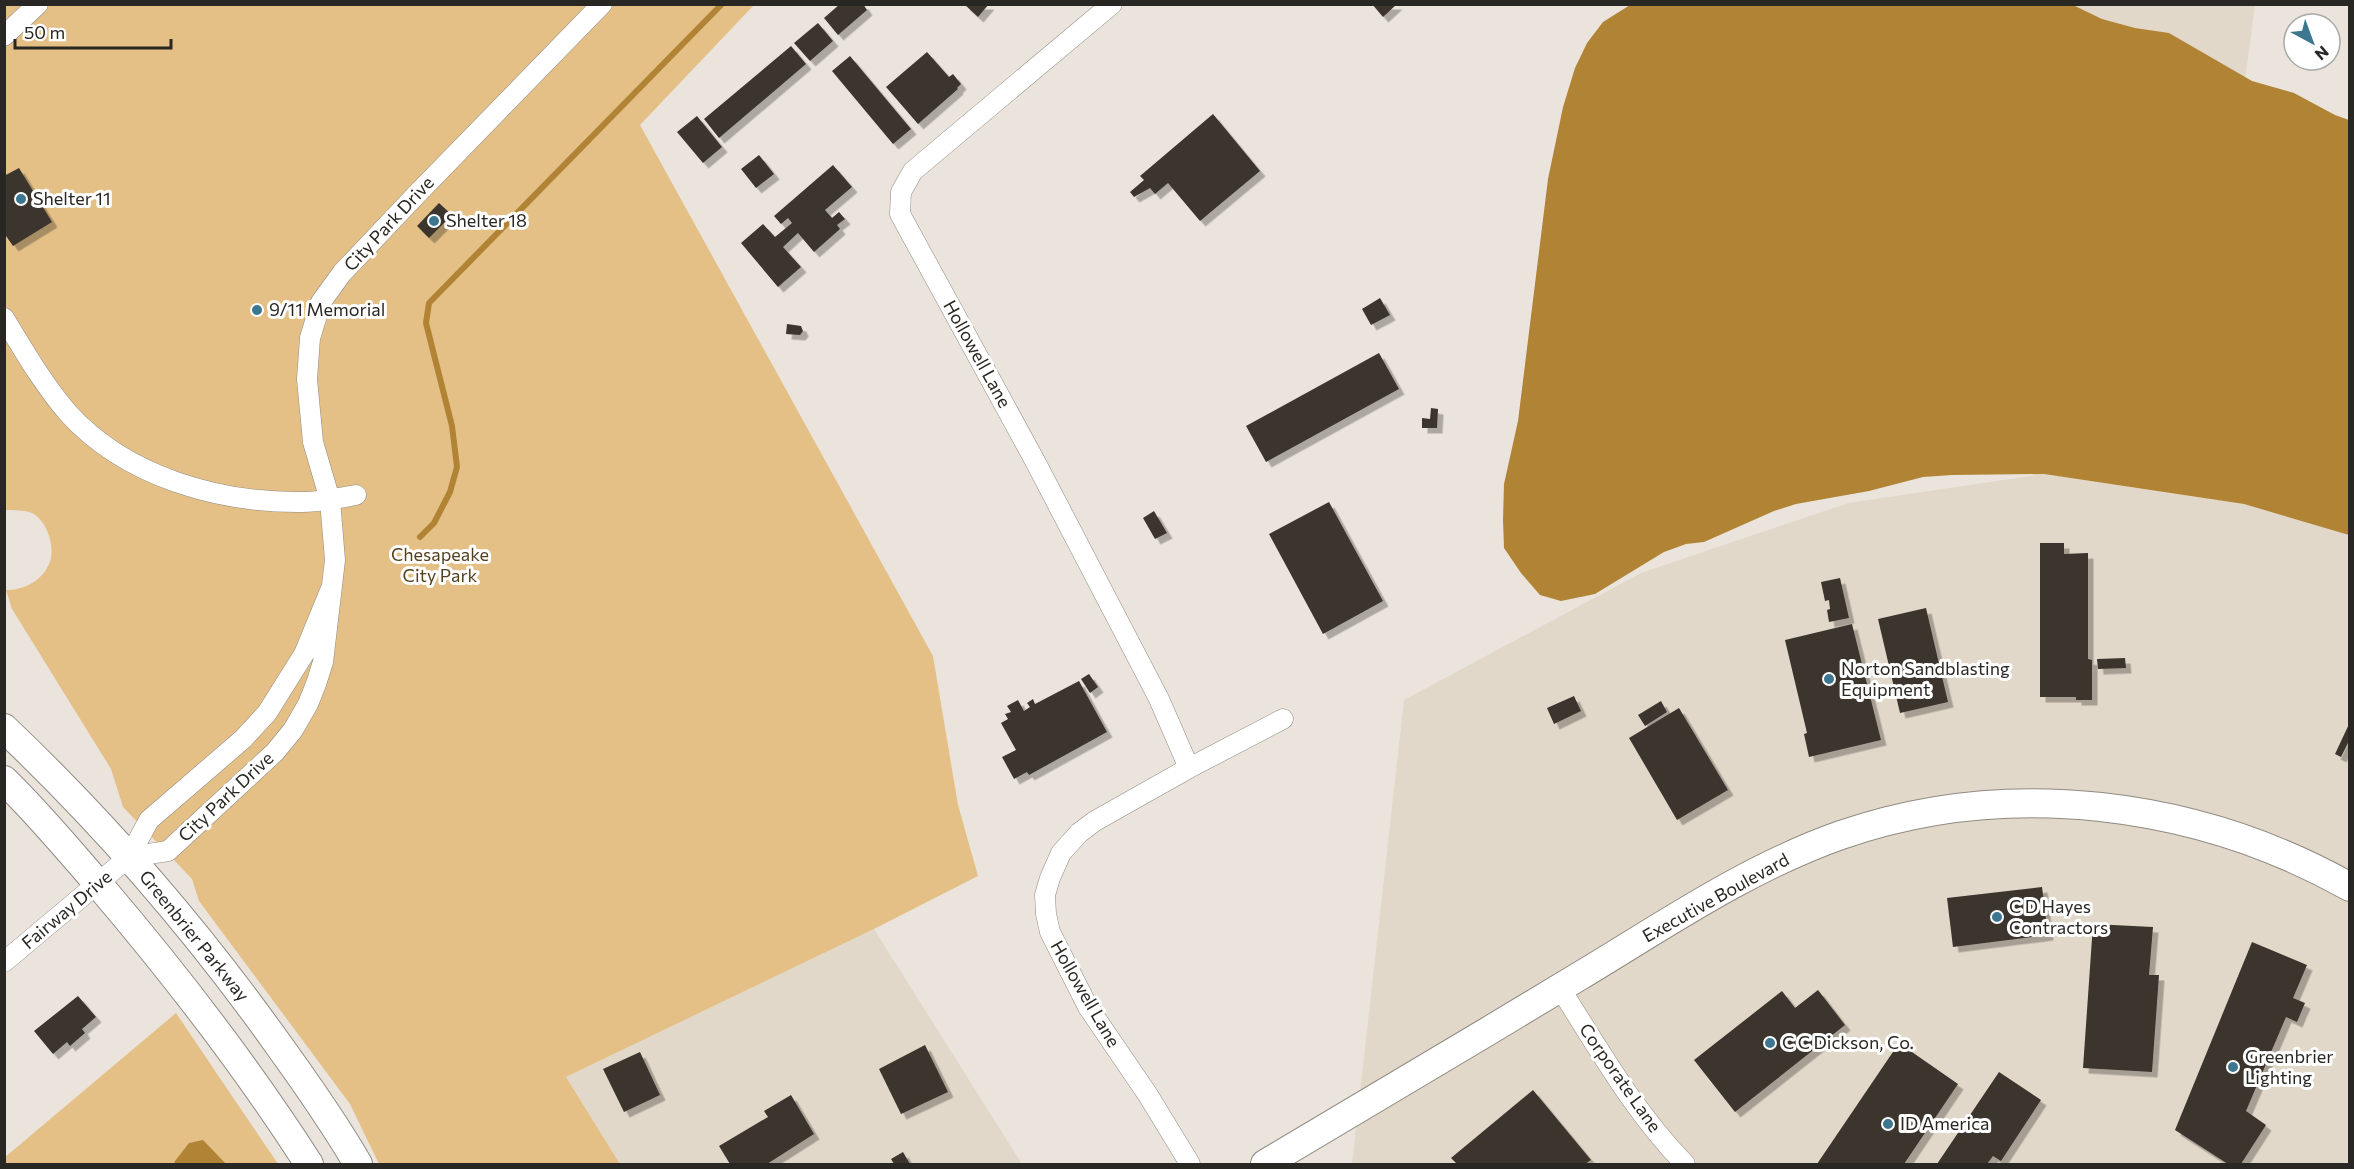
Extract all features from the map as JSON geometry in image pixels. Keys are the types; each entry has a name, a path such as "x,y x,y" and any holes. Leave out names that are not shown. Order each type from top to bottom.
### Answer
{"street":[{"path":"4,36 38,4"},
{"name":"City Park Drive","path":"129,857 168,851 275,752 293,730 308,704 323,662 335,560 334,534 330,500 313,442 307,380 310,338 321,302 342,273 602,4"},
{"name":"Hollowell Lane","path":"1112,4 913,171 901,192 900,214 1041,471 1159,699 1189,768"},
{"path":"4,318 44,382 70,414 121,457 160,476 216,494 257,500 303,502 357,495"},
{"name":"City Park Drive","path":"129,857 149,820 243,739 267,713 304,654 332,586"},
{"name":"Hollowell Lane","path":"1190,1164 1148,1095 1088,1007 1050,932 1045,895 1060,854 1095,821 1283,719"},
{"name":"Greenbrier Parkway","path":"4,728 50,771 129,857 250,1005 341,1135 358,1164"},
{"path":"4,780 73,853 152,946 200,1007 309,1164"},
{"name":"Executive Boulevard","path":"1265,1164 1734,884 1839,836 1875,825 1926,813 1975,807 2052,804 2102,807 2166,816 2220,830 2275,849 2349,887"},
{"name":"Fairway Drive","path":"4,962 129,857"},
{"name":"Corporate Lane","path":"1560,988 1621,1084 1672,1152 1685,1164"}],"shaded area":[{"path":"2028,4 2075,6 2102,19 2135,28 2169,33 2252,81 2294,93 2349,120 2349,535 2244,504 2044,474 1923,477 1869,491 1796,504 1774,511 1704,542 1686,544 1664,552 1595,594 1561,601 1540,595 1504,548 1503,520 1504,484 1518,421 1548,179 1563,107 1575,68 1587,43 1603,22 1630,5"},
{"path":"1624,5 2255,5 2245,80"},
{"path":"2044,474 2244,504 2349,535 2349,1164 1352,1164 1404,700 1641,573 1848,503"},
{"path":"874,929 1022,1164 620,1164 566,1077"},
{"path":"203,1140 226,1164 174,1164 189,1143"}],"green space":[{"name":"Chesapeake City Park","path":"4,5 754,5 640,125 933,656 958,805 978,876 874,929 566,1077 620,1164 379,1164 350,1104 199,901 192,879 123,807 111,769 12,609 6,590 25,587 36,581 45,572 52,553 46,529 38,517 26,511 5,510"},
{"path":"176,1013 278,1164 5,1164 4,1158"}],"building":[{"path":"840,4 863,4 867,10 838,35 824,18"},
{"path":"964,4 989,4 978,17"},
{"path":"1372,4 1397,4 1383,17"},
{"path":"818,23 833,41 810,61 794,43"},
{"path":"791,46 806,64 719,138 704,119"},
{"path":"927,52 949,77 953,74 961,84 918,124 886,87"},
{"path":"850,56 911,129 893,144 832,71"},
{"path":"1213,114 1260,171 1200,221 1168,183 1155,194 1150,188 1134,197 1130,192 1144,180 1140,176"},
{"path":"697,116 722,147 703,163 677,132"},
{"path":"759,155 774,174 756,188 741,169"},
{"path":"833,165 852,187 825,210 832,218 839,212 845,219 837,225 840,229 814,252 798,233 783,247 801,267 778,287 741,243 763,224 775,237 792,223 788,218 781,224 774,216"},
{"name":"Shelter 11","path":"19,168 52,222 13,246 4,233 4,176"},
{"name":"Shelter 18","path":"439,203 452,215 429,238 417,226"},
{"path":"1380,298 1390,315 1371,325 1362,309"},
{"path":"787,324 801,326 803,331 800,335 786,334"},
{"path":"1379,353 1399,389 1266,462 1246,426"},
{"path":"1431,408 1438,409 1437,428 1422,428 1422,418 1430,419"},
{"path":"1329,502 1383,601 1323,634 1269,534"},
{"path":"1154,511 1167,533 1155,539 1143,518"},
{"path":"2040,543 2064,543 2064,554 2088,553 2088,659 2092,660 2092,700 2076,700 2076,697 2040,697"},
{"path":"1840,578 1849,618 1829,622 1827,610 1830,609 1829,600 1825,601 1821,582"},
{"path":"1926,608 1948,702 1900,713 1878,619"},
{"name":"Norton Sandblasting Equipment","path":"1852,624 1881,740 1809,757 1804,734 1807,733 1785,640"},
{"path":"2125,658 2126,668 2098,669 2097,659"},
{"path":"1089,674 1098,687 1090,693 1081,679"},
{"path":"1079,681 1107,732 1029,775 1027,772 1014,779 1002,757 1016,750 1001,723 1008,719 1005,714 1011,712 1007,706 1018,700 1024,711 1030,707 1027,703 1033,699 1035,704"},
{"path":"1574,696 1581,711 1554,724 1547,708"},
{"path":"1661,701 1667,712 1645,726 1638,715"},
{"path":"1679,708 1728,790 1677,820 1629,738"},
{"path":"2350,722 2350,739 2341,757 2335,754"},
{"name":"C D Hayes Contractors","path":"2042,887 2048,935 1953,947 1947,898"},
{"path":"2093,924 2153,927 2149,975 2159,975 2152,1072 2083,1068"},
{"name":"Greenbrier Lighting","path":"2252,942 2307,965 2293,998 2305,1003 2297,1022 2286,1017 2246,1111 2266,1125 2241,1164 2228,1164 2175,1130"},
{"name":"C C Dickson, Co.","path":"1818,990 1845,1025 1735,1112 1694,1060 1782,991 1795,1008"},
{"path":"78,996 96,1017 82,1029 85,1033 70,1046 67,1042 53,1054 34,1031"},
{"name":"ID America","path":"1899,1043 1958,1084 1904,1164 1817,1164"},
{"path":"925,1045 948,1092 901,1114 879,1069"},
{"path":"640,1052 660,1095 624,1112 603,1069"},
{"path":"1999,1072 2041,1100 2001,1161 1993,1156 1987,1164 1937,1164"},
{"path":"1533,1090 1591,1160 1585,1164 1457,1164 1451,1158"},
{"path":"791,1095 814,1134 767,1164 730,1164 719,1146 768,1117 764,1111"},
{"path":"903,1152 910,1164 894,1164 891,1159"}],"waterway":[{"path":"420,537 434,523 450,492 457,467 452,426 426,323 429,303 722,4"}],"place":[{"name":"Shelter 11","path":"21,199"},
{"name":"Shelter 18","path":"434,221"},
{"name":"9/11 Memorial","path":"257,310"},
{"name":"Norton Sandblasting Equipment","path":"1829,679"},
{"name":"C D Hayes Contractors","path":"1997,917"},
{"name":"C C Dickson, Co.","path":"1770,1043"},
{"name":"Greenbrier Lighting","path":"2233,1067"},
{"name":"ID America","path":"1888,1124"}]}
